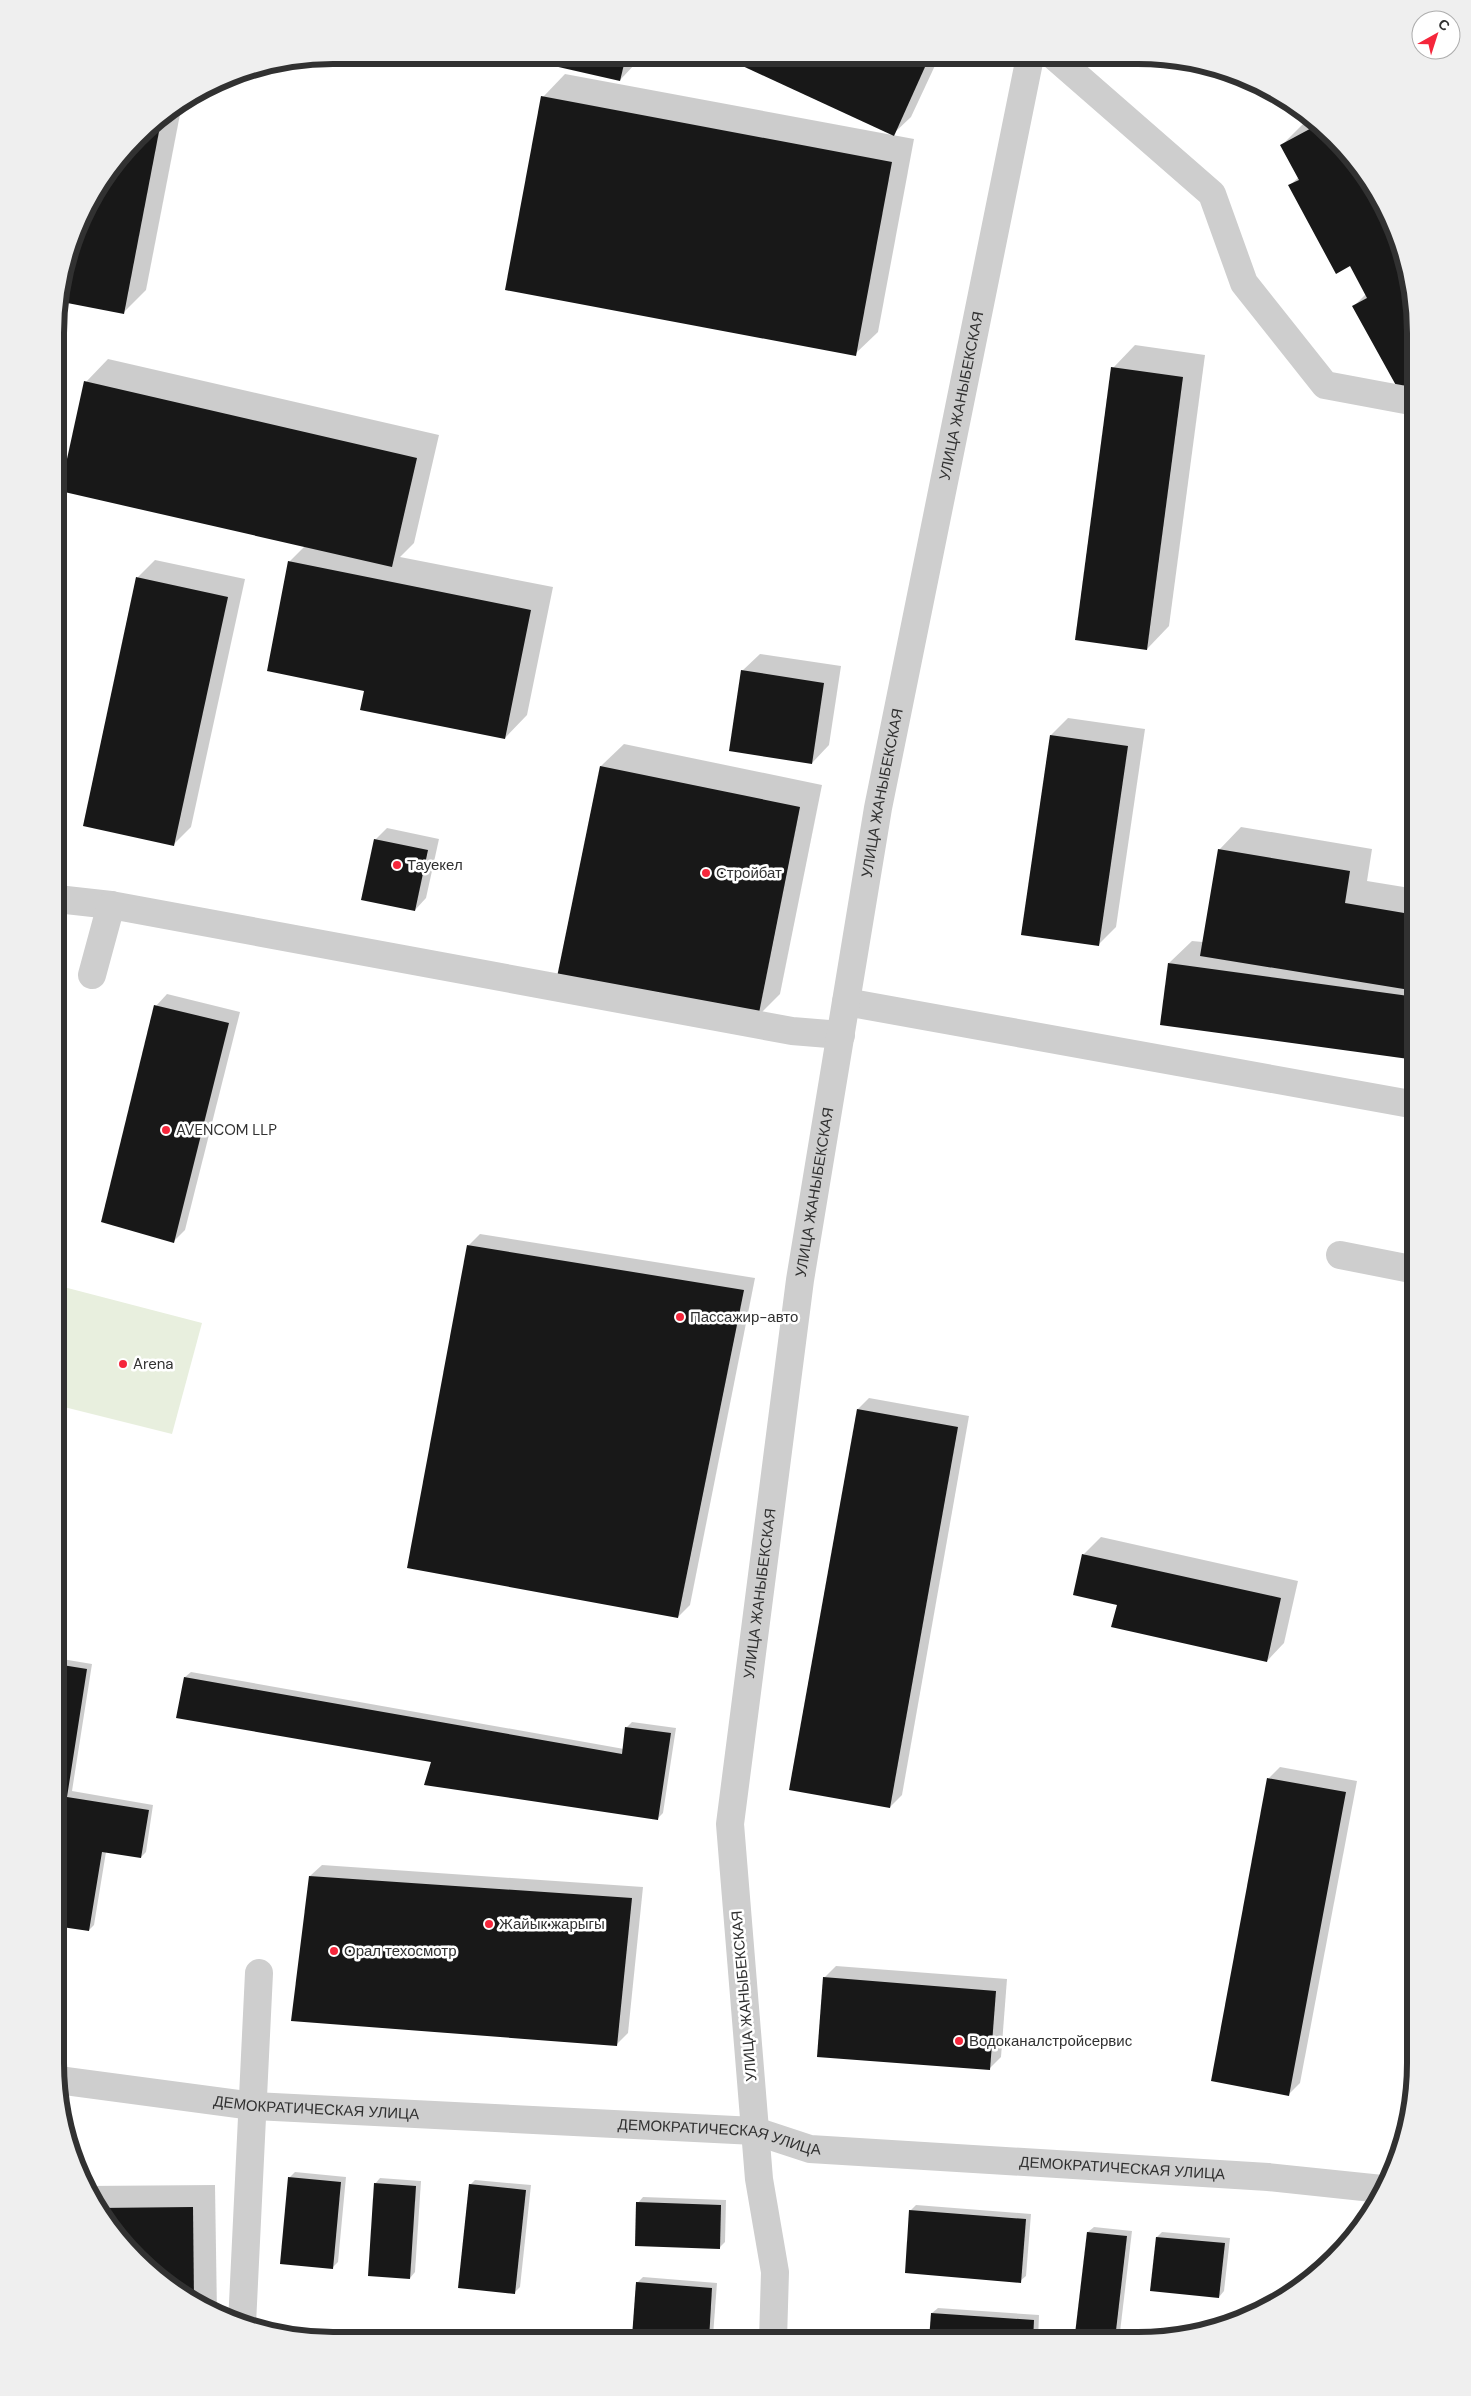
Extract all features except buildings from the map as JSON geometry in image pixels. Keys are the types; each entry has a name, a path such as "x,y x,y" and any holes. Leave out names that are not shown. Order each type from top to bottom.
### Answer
{"street":[{"name":"УЛИЦА ЖАНЫБЕКСКАЯ","path":"773,2332 775,2272 758,2179 730,1824 800,1280 880,798 1029,64"},
{"path":"1063,64 1212,194 1244,283 1325,385 1407,400"},
{"path":"64,901 111,905 792,1031 841,1035"},
{"path":"92,976 111,905"},
{"path":"846,1002 1407,1103"},
{"path":"1340,1255 1407,1268"},
{"path":"242,2317 259,1972"},
{"name":"ДЕМОКРАТИЧЕСКАЯ УЛИЦА","path":"64,2081 253,2106 755,2131 810,2149 1268,2178 1376,2188"}],"green space":[{"name":"Arena","path":"64,1287 202,1323 172,1434 64,1407"}],"place":[{"name":"Тауекел","path":"397,865"},
{"name":"Стройбат","path":"706,873"},
{"name":"AVENCOM LLP","path":"166,1130"},
{"name":"Пассажир-авто","path":"680,1317"},
{"name":"Arena","path":"123,1364"},
{"name":"Жайык жарыгы","path":"489,1924"},
{"name":"Орал техосмотр","path":"334,1951"},
{"name":"Водоканалстройсервис","path":"959,2041"}]}
